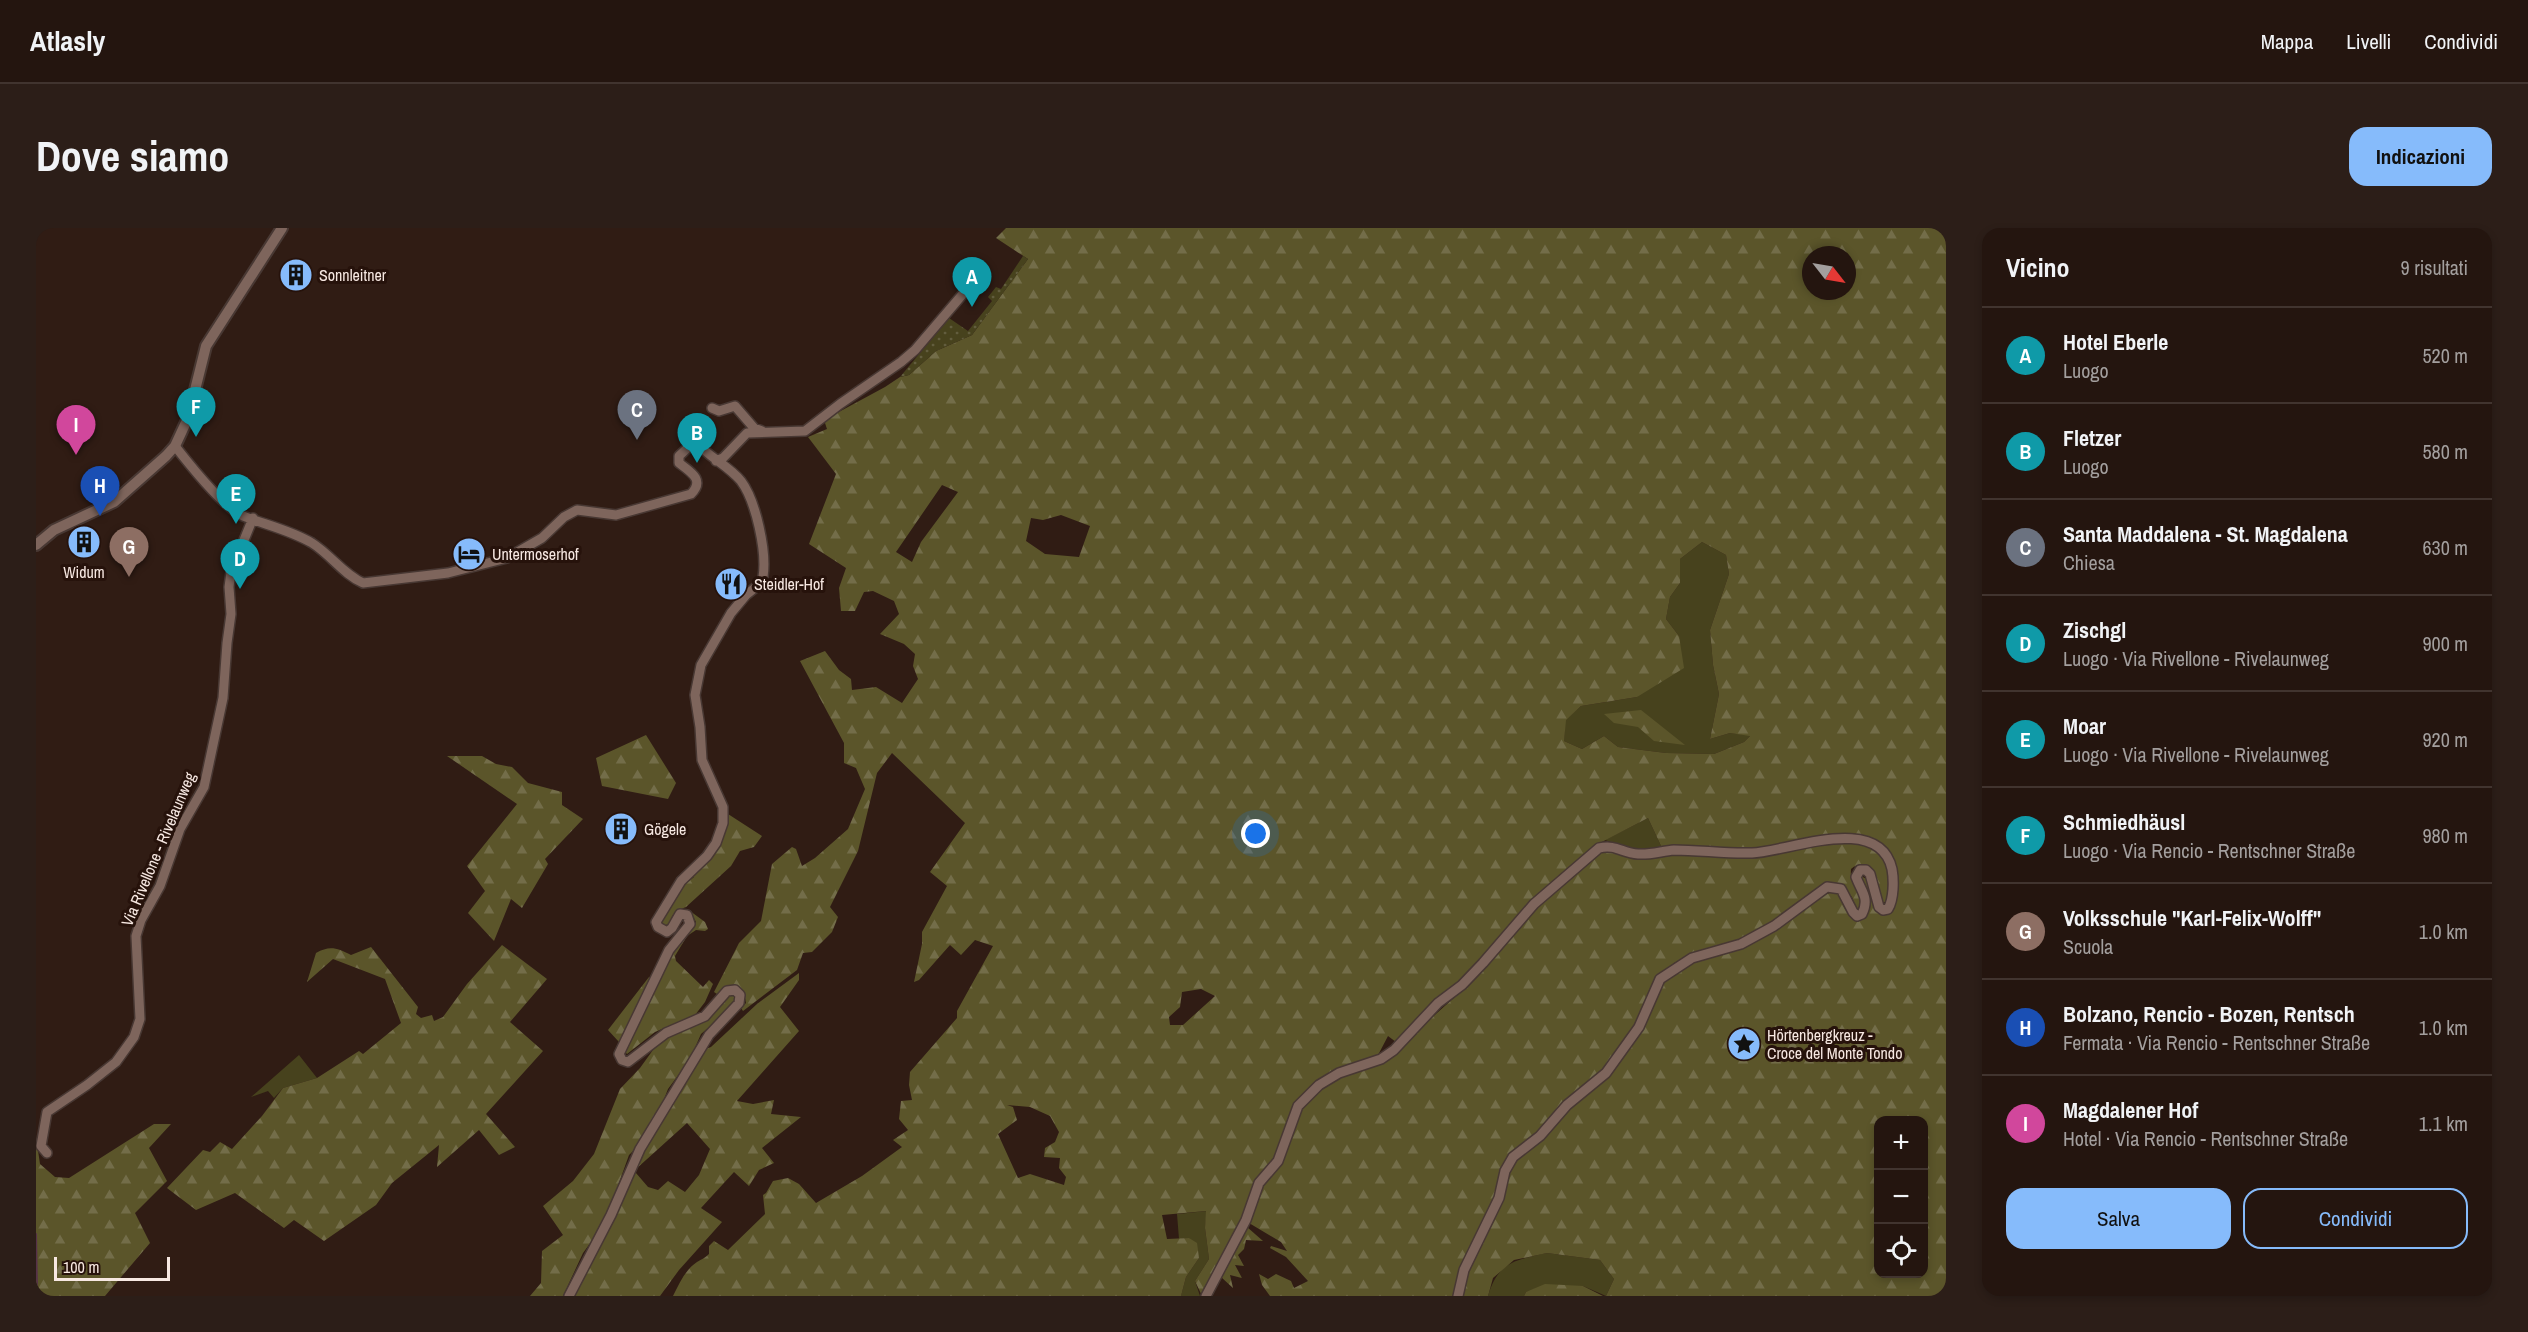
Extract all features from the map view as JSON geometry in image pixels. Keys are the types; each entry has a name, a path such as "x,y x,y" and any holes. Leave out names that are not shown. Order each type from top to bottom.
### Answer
{"street":[{"path":"36,545 54,530 114,502 175,446 188,418 206,346 282,228"},
{"path":"716,461 723,458 747,433 806,431 915,350 962,295"},
{"path":"711,408 720,411 737,407 752,426 765,433"},
{"path":"175,446 228,506 242,515 281,528 312,543 334,560 351,578 363,583 417,578 468,569 507,558 542,538 564,517 577,510 616,515 691,494 697,488 698,482 695,475 679,463 679,456 695,441 716,461 729,468 741,481 749,495 765,564 762,580 731,613 701,665 695,695 702,760 723,807 724,815 711,850 700,864 681,881 657,922 658,927 667,932 680,914 687,915 690,924 669,950 619,1054 622,1060 628,1062 635,1059 642,1050 666,1033 705,1016 726,991 735,990 740,995 740,1003 709,1035 640,1149 611,1215 569,1296"},
{"name":"Via Rivellone - Rivelaunweg","path":"47,1153 40,1146 47,1112 116,1062 134,1037 140,1019 136,936 141,920 160,886 180,829 204,787 223,698 226,643 231,614 229,587 231,572 252,518"},
{"path":"1206,1296 1246,1220 1259,1183 1278,1161 1298,1106 1319,1085 1339,1073 1381,1059 1394,1050 1431,1010 1476,970 1534,904 1599,848 1610,845 1637,854 1674,850 1754,853 1836,838 1869,843 1884,853 1892,872 1892,895 1888,909 1883,910 1879,907 1870,874 1866,870 1860,870 1856,877 1866,902 1864,911 1859,916 1853,912 1841,889 1827,887 1803,907 1766,931 1741,944 1692,958 1660,979 1639,1027 1606,1073 1567,1105 1540,1136 1513,1157 1505,1171 1499,1198 1464,1270 1458,1296"}],"shaded area":[{"path":"1023,256 1028,259 972,335 936,351 909,375 900,377 949,318 968,331 992,301 988,297 996,287 1001,289"},
{"path":"1702,542 1726,555 1729,574 1710,630 1713,665 1719,694 1710,739 1730,733 1751,735 1744,742 1714,754 1666,753 1618,747 1604,736 1582,749 1564,741 1565,720 1581,706 1637,697 1679,636 1666,619 1670,597 1680,583 1680,559"},
{"path":"1648,818 1662,848 1637,851 1605,840"},
{"path":"299,1055 317,1078 283,1088 274,1098 268,1091 251,1097"},
{"path":"1207,1211 1205,1228 1209,1259 1195,1281 1200,1296 1181,1296 1186,1277 1199,1258 1189,1238 1179,1239 1177,1214"},
{"path":"1547,1253 1600,1260 1614,1279 1606,1296 1583,1286 1526,1292 1524,1296 1488,1296 1497,1276 1509,1264"}],"green space":[{"path":"1006,228 1946,228 1946,1296 1606,1296 1614,1279 1600,1260 1547,1253 1514,1260 1493,1278 1488,1296 1460,1296 1466,1271 1516,1158 1571,1104 1608,1074 1663,981 1693,961 1744,948 1794,918 1820,896 1836,891 1850,916 1857,922 1863,918 1868,909 1859,878 1861,876 1870,881 1877,912 1882,915 1888,913 1894,905 1884,847 1878,842 1835,835 1753,851 1662,848 1648,818 1598,844 1582,857 1533,902 1460,983 1435,1001 1396,1042 1388,1036 1377,1057 1338,1071 1296,1104 1283,1145 1202,1296 1195,1281 1209,1259 1205,1228 1206,1211 1162,1215 1167,1239 1189,1238 1197,1243 1199,1258 1186,1277 1181,1296 673,1296 689,1269 709,1254 709,1246 714,1241 728,1250 765,1214 763,1195 773,1181 788,1178 799,1184 816,1203 862,1176 902,1147 893,1140 908,1130 899,1119 901,1101 912,1100 909,1085 910,1072 957,1018 957,1011 993,946 975,940 961,955 950,945 919,980 914,982 922,944 922,932 947,886 930,872 965,823 892,753 877,773 858,851 830,907 838,917 832,932 812,952 803,953 797,970 743,1011 741,1008 746,1003 743,993 738,989 728,986 717,994 714,992 739,943 761,921 772,864 792,847 796,849 802,866 815,858 848,829 865,789 856,768 844,763 844,743 800,661 825,651 839,670 851,679 852,690 876,687 902,703 918,679 913,666 915,654 904,644 880,634 899,614 894,601 873,591 864,592 855,611 841,611 839,588 846,568 809,544 836,474 808,437 827,429 824,420 900,377 909,375 936,351 972,335 1028,259 996,238","holes":["942,485 958,492 921,542 912,562 896,552","1061,515 1090,526 1079,557 1045,554 1026,541 1031,518 1043,520","1702,542 1726,555 1729,574 1710,630 1713,665 1719,694 1710,739 1730,733 1750,736 1744,742 1714,754 1666,753 1618,747 1604,736 1582,749 1564,741 1566,720 1581,706 1637,697 1684,668 1679,636 1666,619 1670,597 1680,583 1680,559","1201,989 1215,996 1183,1025 1170,1025 1169,1017 1180,1007 1182,992","1007,1105 1030,1107 1050,1116 1059,1132 1055,1142 1045,1148 1044,1157 1060,1158 1059,1168 1066,1177 1064,1185 1030,1174 1018,1178 998,1134 1017,1120 1013,1107"]},
{"path":"1641,710 1685,745 1654,741 1638,727 1614,723 1604,714"},
{"path":"646,735 676,783 668,799 602,786 596,758"},
{"path":"447,756 482,756 496,764 512,767 528,783 562,792 562,805 583,819 545,859 548,864 522,908 511,899 494,941 468,913 485,891 467,866 517,804"},
{"path":"728,814 762,836 754,847 740,851 731,866 686,907 674,913 669,924 663,926 662,918 687,878 689,881 694,877 691,875 705,863 716,848"},
{"path":"1841,841 1870,846 1882,855 1890,878 1887,901 1883,903 1881,900 1879,886 1869,867 1858,865 1851,869 1851,872 1852,880 1860,889 1861,906 1858,909 1852,897 1841,885 1832,884 1741,940 1690,954 1674,963 1658,977 1636,1025 1604,1069 1568,1100 1538,1133 1511,1154 1496,1198 1454,1296 1270,1296 1262,1285 1259,1274 1268,1279 1276,1274 1291,1281 1294,1288 1308,1281 1286,1257 1270,1248 1271,1246 1287,1251 1281,1242 1249,1223 1262,1184 1301,1108 1321,1087 1340,1076 1382,1062 1465,988 1536,906 1598,854 1610,848 1672,854 1753,857"},
{"path":"690,911 705,922 708,929 696,930 687,936 675,956 676,961 703,987 709,980 713,984 705,1002 695,1015 655,1032 627,1054 625,1052 661,979 671,952 696,922"},
{"path":"502,945 547,979 510,1022 543,1051 486,1114 515,1147 499,1155 479,1130 437,1167 439,1145 392,1183 376,1205 324,1241 294,1220 284,1228 235,1193 196,1210 167,1188 203,1150 210,1152 220,1142 232,1149 262,1116 283,1088 317,1078 359,1051 363,1054 401,1023 385,979 333,959 307,982 316,953 334,948 351,955 371,947 418,1007 416,1014 421,1018 432,1015 434,1021 443,1017 467,984"},
{"path":"799,973 799,980 780,1007 799,1031 737,1101 753,1104 774,1100 771,1114 801,1117 762,1148 774,1163 759,1170 749,1186 734,1172 701,1208 722,1222 679,1270 660,1296 573,1296 632,1173 636,1173 648,1187 658,1190 668,1181 685,1192 699,1175 710,1149 687,1123 636,1169 634,1168 703,1050 711,1047 757,1004"},
{"path":"649,977 653,978 619,1042 608,1030"},
{"path":"728,995 734,995 734,1005 701,1034 690,1059 668,1089 659,1112 638,1146 629,1155 610,1208 599,1231 583,1253 563,1296 530,1296 541,1283 542,1251 563,1235 543,1206 573,1181 594,1154 620,1089 640,1068 658,1043 709,1018"},
{"path":"154,1124 171,1124 149,1148 167,1181 135,1213 150,1243 105,1296 36,1296 36,1137 40,1164 55,1177 69,1178"},
{"path":"1247,1227 1263,1241 1246,1240 1244,1249 1238,1255 1244,1266 1235,1265 1242,1278 1230,1275 1233,1288 1221,1277"},
{"path":"1545,1284 1583,1286 1603,1296 1524,1296 1526,1292"}],"waterway":[{"path":"36,1234 39,1296"}],"place":[{"name":"Sonnleitner","path":"296,275"},
{"name":"Hotel Eberle","path":"972,307"},
{"name":"Schmiedhäusl","path":"196,437"},
{"name":"Santa Maddalena - St. Magdalena","path":"637,440"},
{"name":"Magdalener Hof","path":"76,455"},
{"name":"Fletzer","path":"697,463"},
{"name":"Bolzano, Rencio - Bozen, Rentsch","path":"100,516"},
{"name":"Moar","path":"236,524"},
{"name":"Widum","path":"84,542"},
{"name":"Untermoserhof","path":"469,554"},
{"name":"Volksschule \"Karl-Felix-Wolff\"","path":"129,577"},
{"name":"Steidler-Hof","path":"731,584"},
{"name":"Zischgl","path":"240,589"},
{"name":"Gögele","path":"621,829"},
{"name":"Hörtenbergkreuz - Croce del Monte Tondo","path":"1744,1044"}]}
